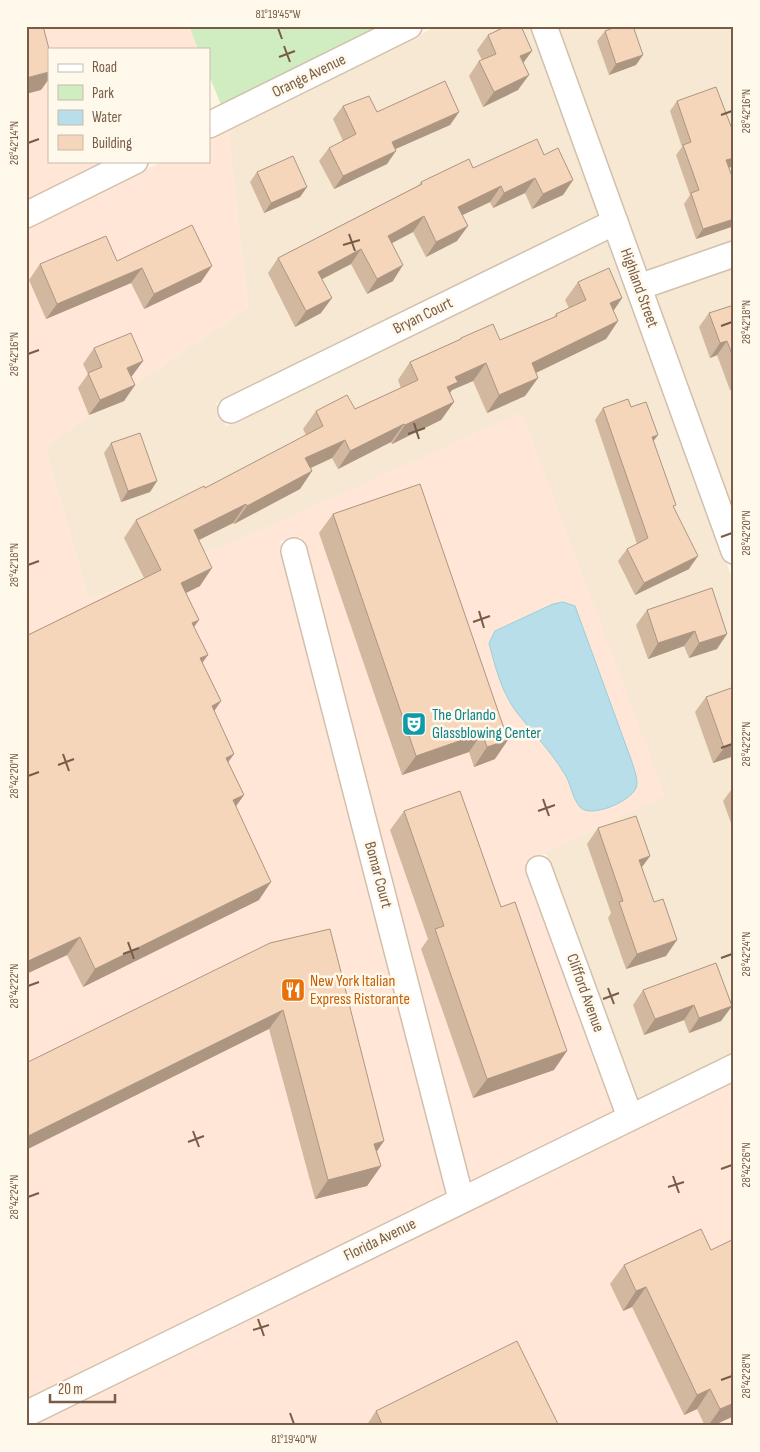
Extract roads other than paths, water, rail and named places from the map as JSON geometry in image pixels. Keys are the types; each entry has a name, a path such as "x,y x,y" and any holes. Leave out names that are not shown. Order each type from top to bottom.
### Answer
{"street":[{"name":"Orange Avenue","path":"210,125 409,26"},
{"name":"Highland Street","path":"544,26 734,551"},
{"path":"26,215 133,162"},
{"name":"Bryan Court","path":"231,410 615,222"},
{"path":"639,288 734,254"},
{"name":"Bomar Court","path":"294,551 462,1199"},
{"name":"Clifford Avenue","path":"540,869 630,1117"},
{"name":"Florida Avenue","path":"26,1414 734,1067"}],"water":[{"path":"563,602 575,606 637,778 637,785 633,793 619,803 601,810 585,810 577,803 559,765 510,702 499,678 489,643 495,631 553,604"}],"place":[{"name":"The Orlando Glassblowing Center","path":"414,724"},
{"name":"New York Italian Express Ristorante","path":"293,990"}]}
